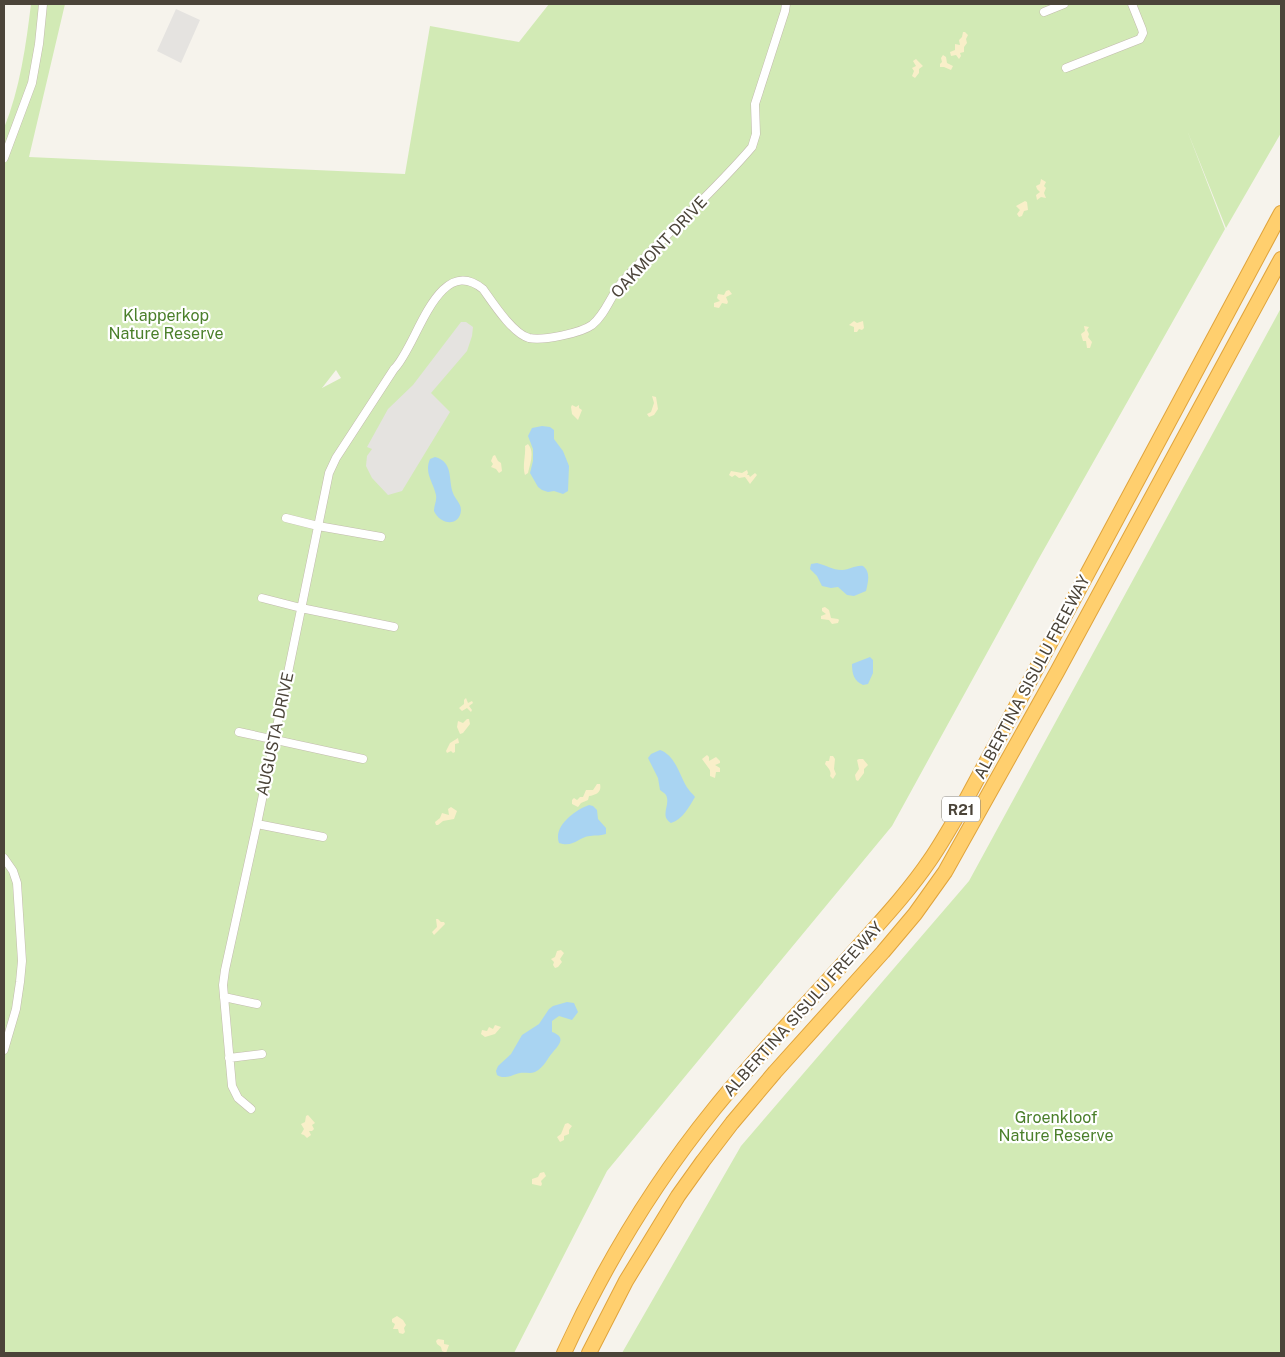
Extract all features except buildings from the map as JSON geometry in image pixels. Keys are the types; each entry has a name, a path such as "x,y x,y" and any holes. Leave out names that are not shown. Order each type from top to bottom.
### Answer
{"highway":[{"name":"ALBERTINA SISULU FREEWAY","path":"564,1353 582,1314 628,1231 681,1153 720,1102 895,906 930,861 960,811 1281,213"},
{"name":"ALBERTINA SISULU FREEWAY","path":"589,1353 626,1280 672,1205 703,1161 775,1072 915,914 945,872 1052,681 1281,259"}],"street":[{"path":"4,158 32,82 39,44 43,4"},
{"name":"OAKMONT DRIVE","path":"394,369 404,358 437,295 446,286 458,281 471,282 483,289 516,330 528,338 537,339 566,334 582,330 592,324 599,317 621,284 753,144 756,134 755,104 786,4"},
{"path":"1044,12 1064,4"},
{"path":"1066,68 1140,39 1143,32 1132,4"},
{"name":"AUGUSTA DRIVE","path":"251,1109 238,1098 233,1090 223,985 225,970 331,466 394,369"},
{"path":"286,518 318,526 381,537"},
{"path":"262,598 394,627"},
{"path":"240,732 363,759"},
{"path":"256,824 323,837"},
{"path":"4,858 13,871 17,883 22,961 16,1009 4,1050"},
{"path":"224,997 257,1004"},
{"path":"230,1058 262,1054"}],"green space":[{"name":"Klapperkop Nature Reserve","path":"31,4 65,4 29,157 405,174 430,26 519,42 549,4 1281,4 1281,133 1226,228 1187,130 1225,229 1038,560 892,826 607,1171 514,1353 4,1353 4,128 18,82","holes":["336,370 341,378 322,388"]},
{"name":"Groenkloof Nature Reserve","path":"1281,308 1281,1353 622,1353 741,1146 969,881"}],"sand":[{"path":"963,32 968,35 967,43 964,47 964,52 960,53 959,59 956,55 951,56 950,52 955,50 955,44 960,45 959,40"},
{"path":"943,55 946,57 947,63 953,66 951,70 940,67"},
{"path":"916,59 923,66 919,69 919,73 915,78 912,76 914,71 912,68 916,66 913,61"},
{"path":"1041,179 1046,182 1044,193 1046,198 1041,197 1037,200 1036,195 1040,192 1036,186 1040,184"},
{"path":"1025,201 1027,202 1028,210 1024,211 1022,216 1019,217 1017,214 1020,210 1016,206"},
{"path":"729,290 732,294 726,297 727,304 722,303 719,308 714,307 714,303 720,301 717,298 718,294 724,295"},
{"path":"854,321 857,323 863,321 864,328 854,332 854,327 849,325"},
{"path":"1084,326 1089,327 1087,330 1088,337 1092,342 1090,348 1087,348 1086,341 1083,341 1081,334 1085,331"},
{"path":"652,396 656,397 658,409 654,415 649,417 647,414 651,412 654,403"},
{"path":"572,405 576,407 579,405 579,408 582,410 578,420 572,414"},
{"path":"528,444 531,458 528,473 525,475 525,446"},
{"path":"495,455 501,463 502,471 499,473 491,467 493,464 491,461"},
{"path":"747,470 747,475 750,477 755,473 757,475 750,484 745,477 739,478 735,475 732,477 729,475 731,471 742,473"},
{"path":"825,607 829,610 831,618 839,620 838,623 832,624 829,620 821,619 821,616 826,614 822,611 822,608"},
{"path":"466,698 468,703 472,701 473,703 469,706 472,710 471,712 467,708 462,711 459,708 464,704"},
{"path":"469,719 470,724 460,734 457,727 458,721 463,723"},
{"path":"458,738 459,743 455,744 455,752 447,753 446,751 450,743"},
{"path":"707,755 709,761 716,757 720,761 720,763 715,765 720,768 720,772 716,772 715,778 710,776 710,770 702,759"},
{"path":"830,756 833,756 835,759 834,769 836,774 833,779 825,764 826,761 829,761"},
{"path":"863,759 868,765 858,781 855,775 859,769 857,760"},
{"path":"597,784 600,784 598,793 589,796 588,800 581,803 578,807 572,804 574,798 577,800 583,797 586,790 593,790"},
{"path":"451,807 457,811 454,819 443,821 436,825 435,822 442,813 449,815 448,809"},
{"path":"436,919 445,924 434,935 432,932 437,927"},
{"path":"561,950 564,953 560,959 562,962 555,968 554,962 551,959 555,957 557,951"},
{"path":"495,1025 501,1027 495,1034 485,1037 481,1034 482,1030 487,1031 489,1027 493,1029"},
{"path":"308,1115 315,1123 312,1125 314,1129 309,1131 311,1135 307,1138 301,1134 304,1129 301,1124 305,1122"},
{"path":"568,1123 572,1126 569,1134 564,1136 564,1140 560,1142 557,1137 561,1134 565,1124"},
{"path":"544,1172 546,1176 541,1181 541,1186 532,1184 532,1179"},
{"path":"397,1316 406,1325 403,1334 399,1333 398,1329 393,1329 395,1324 392,1322 392,1319"},
{"path":"438,1339 444,1340 444,1344 449,1345 446,1353 437,1344 436,1341"}],"shaded area":[{"path":"176,9 200,20 181,63 157,51"},
{"path":"461,322 466,322 473,327 467,351 431,393 450,412 402,491 388,495 372,478 366,466 367,456 372,449 367,447 388,409 413,385"}],"water":[{"path":"550,427 554,430 554,439 563,451 569,466 568,491 563,494 542,490 538,487 530,473 533,449 528,436 532,428"},
{"path":"435,457 441,459 448,467 453,493 461,508 460,515 454,521 449,522 441,519 434,511 436,495 428,464 430,459"},
{"path":"817,563 838,570 863,566 868,574 866,591 854,596 847,595 838,587 822,586 817,576 810,569 811,564"},
{"path":"870,657 873,660 873,673 868,684 863,685 854,677 852,664"},
{"path":"660,750 666,753 674,762 686,785 695,797 682,816 671,823 665,814 666,795 660,790 658,778 648,758 651,754"},
{"path":"589,805 597,810 598,819 606,828 606,834 586,837 568,844 559,843 559,831 566,819"},
{"path":"567,1002 574,1003 578,1012 572,1020 559,1016 552,1021 552,1032 559,1036 560,1041 541,1068 533,1073 520,1073 509,1077 497,1075 498,1066 511,1054 522,1035 539,1024 553,1006"}]}
